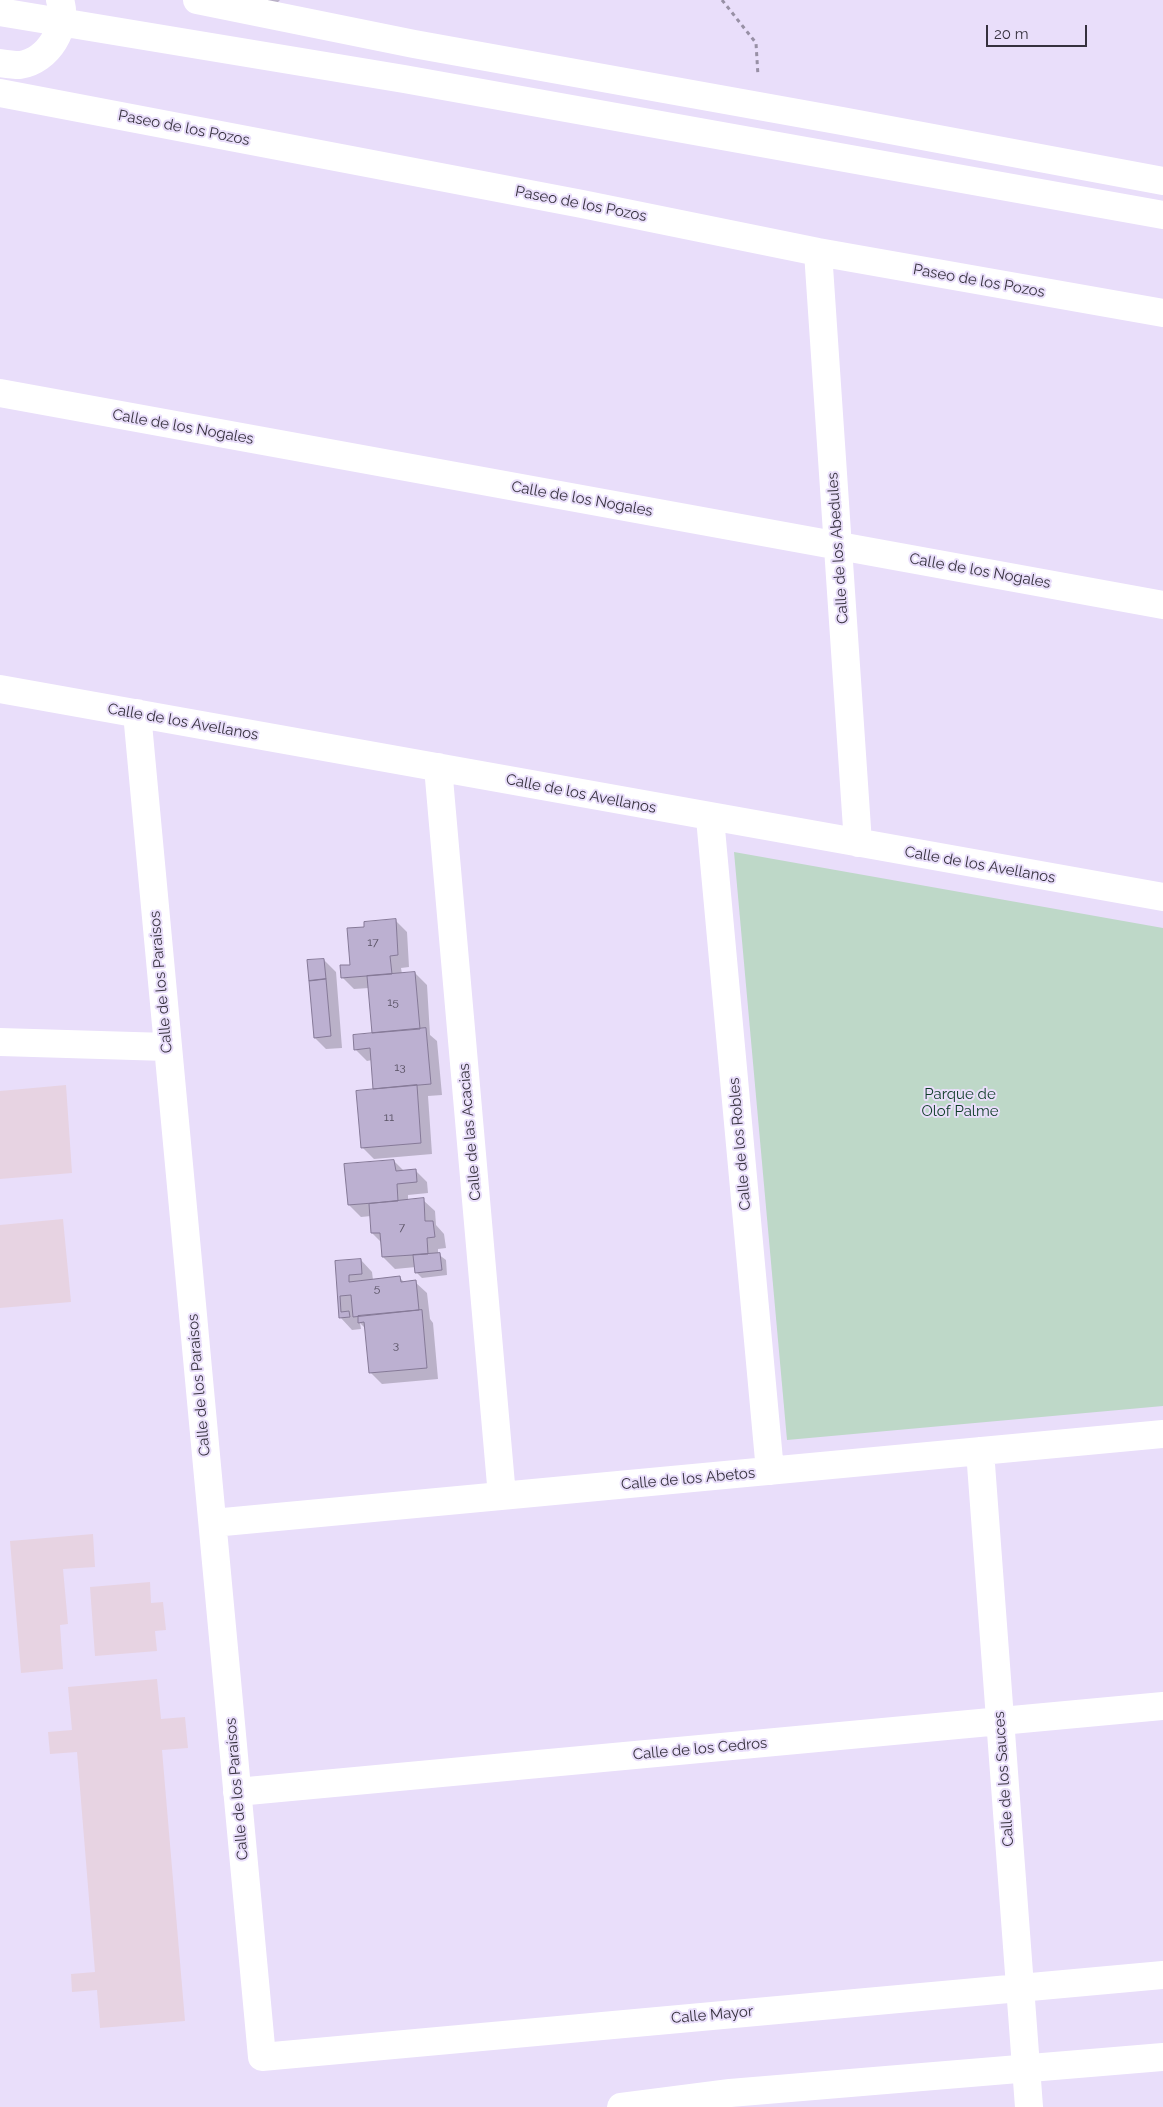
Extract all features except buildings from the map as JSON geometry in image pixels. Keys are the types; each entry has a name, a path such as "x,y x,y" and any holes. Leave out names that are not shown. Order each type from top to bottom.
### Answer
{"street":[{"path":"197,0 414,44 1163,181"},
{"path":"0,12 61,11 404,79 1163,215"},
{"path":"0,63 20,65 39,57 53,44 61,11"},
{"name":"Paseo de los Pozos","path":"0,93 582,204 818,252 1163,313"},
{"name":"Calle de los Abedules","path":"818,252 858,843"},
{"name":"Calle de los Nogales","path":"0,394 1163,605"},
{"name":"Calle de los Avellanos","path":"0,689 1163,898"},
{"name":"Calle de los Paraísos","path":"137,714 262,2057"},
{"name":"Calle de las Acacias","path":"438,767 502,1496"},
{"name":"Calle de los Robles","path":"710,818 770,1471"},
{"path":"0,1042 167,1047"},
{"name":"Calle de los Abetos","path":"213,1523 1163,1434"},
{"name":"Calle de los Sauces","path":"980,1451 1029,2107"},
{"name":"Calle de los Cedros","path":"237,1792 1163,1706"},
{"name":"Calle Mayor","path":"262,2057 1163,1975"},
{"path":"621,2107 730,2094 1163,2057"}],"path":[{"path":"722,0 756,43 759,106"}],"shaded area":[{"path":"66,1085 72,1173 0,1179 0,1091"},
{"path":"63,1219 71,1302 0,1308 0,1225"},
{"path":"93,1534 95,1567 63,1569 68,1624 60,1625 63,1669 21,1673 10,1541"},
{"path":"150,1582 151,1603 163,1602 166,1630 155,1631 157,1651 95,1656 90,1587"},
{"path":"157,1679 161,1719 185,1717 188,1748 162,1750 185,2021 100,2028 97,1990 72,1992 71,1974 95,1972 77,1752 50,1754 48,1732 72,1730 68,1687"}],"green space":[{"name":"Parque de Olof Palme","path":"734,852 1163,928 1163,1406 787,1440"}]}
